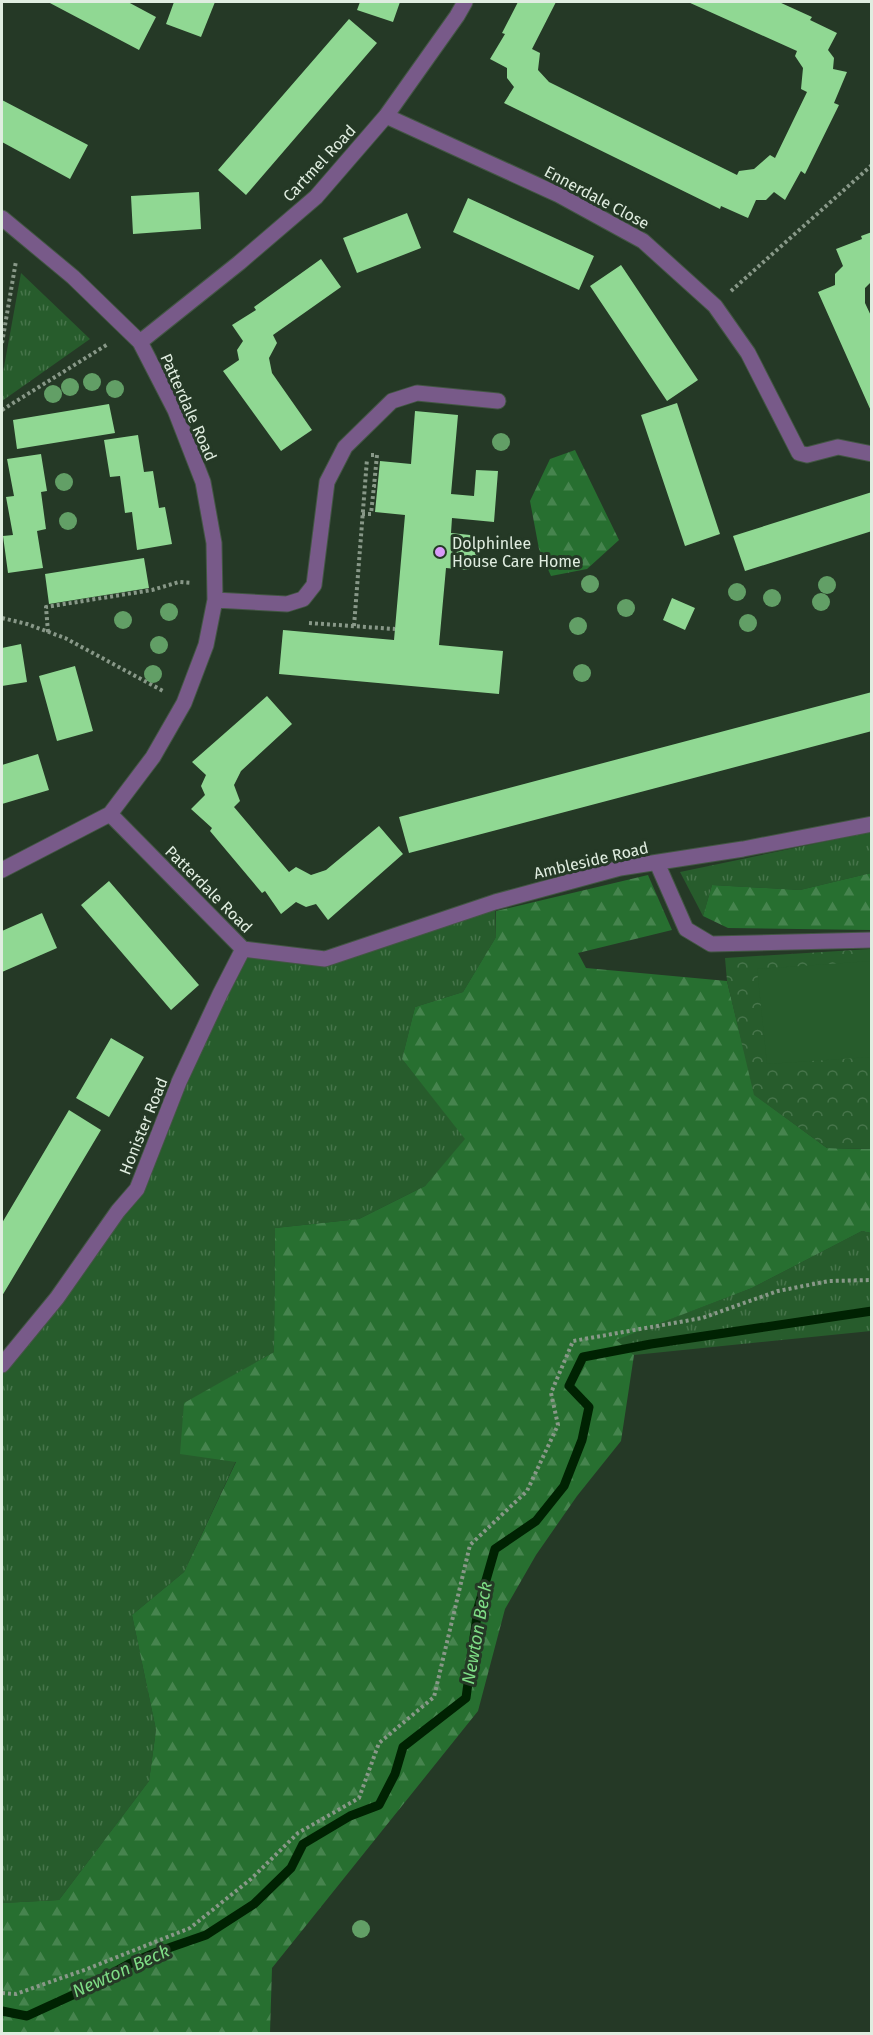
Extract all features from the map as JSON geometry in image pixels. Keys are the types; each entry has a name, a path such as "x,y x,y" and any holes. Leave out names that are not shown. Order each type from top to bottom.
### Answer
{"street":[{"name":"Cartmel Road","path":"134,337 239,263 316,197 386,116 458,16 465,2"},
{"name":"Ennerdale Close","path":"386,116 559,195 644,241 715,306 748,353 799,453 807,455 838,447 872,454"},
{"name":"Patterdale Road","path":"2,218 73,277 134,337 175,410 203,482 214,543 215,593 206,645 184,703 153,757 110,814 243,950"},
{"path":"215,593 287,604 303,599 314,585 327,482 345,447 392,401 417,393 498,401"},
{"path":"2,870 110,814"},
{"name":"Ambleside Road","path":"243,950 325,959 495,902 620,868 743,849 872,824"},
{"path":"657,862 686,929 711,944 872,940"},
{"name":"Honister Road","path":"2,1365 57,1298 118,1211 137,1189 179,1082 243,950"}],"path":[{"path":"715,306 872,165"},
{"path":"2,343 21,233"},
{"path":"2,410 134,337"},
{"path":"354,626 368,443 359,433"},
{"path":"362,514 371,514 376,486 377,455"},
{"path":"48,632 46,607 152,591 178,582 215,593"},
{"path":"2,618 27,624 65,638 184,703"},
{"path":"308,623 395,629"},
{"path":"2,1994 16,1994 87,1969 190,1928 251,1879 298,1833 359,1798 379,1743 434,1697 470,1545 528,1491 558,1425 551,1393 573,1341 702,1318 778,1291 829,1281 872,1280"}],"green space":[{"path":"21,273 90,339 2,401 2,378"},
{"path":"575,450 619,540 587,569 551,576 539,549 530,501 550,459"},
{"path":"871,832 871,873 800,890 712,885 703,916 680,872"},
{"path":"871,873 871,930 728,928 703,916 712,885 800,890"},
{"path":"648,875 672,930 578,953 586,968 727,981 755,1095 827,1148 871,1149 871,1233 862,1231 752,1288 616,1340 634,1355 621,1441 577,1496 536,1555 505,1609 478,1711 272,1968 270,2033 2,2034 2,1903 59,1900 149,1781 156,1730 132,1615 184,1572 236,1462 180,1454 184,1403 274,1352 275,1228 359,1219 425,1186 465,1139 402,1059 415,1007 463,992 496,937 496,911"},
{"path":"495,902 496,937 463,992 415,1007 402,1059 466,1139 425,1186 359,1219 275,1228 274,1352 184,1404 236,1461 184,1572 132,1615 156,1730 149,1781 59,1900 2,1903 2,1365 118,1211 243,949 325,959"},
{"path":"871,949 871,1149 827,1148 754,1095 727,981 725,958"},
{"path":"871,961 871,1057 767,1064 757,969"},
{"path":"862,1231 871,1233 871,1331 634,1355 615,1340 752,1288"}],"building":[{"path":"48,2 128,2 156,17 139,50"},
{"path":"174,2 215,2 201,37 166,24"},
{"path":"360,2 400,2 393,22 357,10"},
{"path":"518,2 556,2 532,49 540,53 538,70 549,82 737,175 739,171 754,169 770,155 775,158 807,92 801,89 803,68 795,56 797,51 688,2 779,2 812,17 810,20 837,33 828,50 834,58 833,69 847,72 834,103 839,105 805,174 801,171 785,200 774,192 766,200 756,200 748,218 721,206 720,209 504,103 514,87 507,78 507,68 490,59 505,34 502,33"},
{"path":"349,19 377,43 246,195 218,170"},
{"path":"2,100 88,145 70,179 2,142"},
{"path":"199,192 201,229 133,234 131,196"},
{"path":"468,198 594,256 579,290 453,232"},
{"path":"407,213 421,248 357,273 343,238"},
{"path":"872,232 872,281 865,288 865,303 872,318 871,411 818,292 835,285 835,274 843,266 836,249 862,239 861,236"},
{"path":"321,259 341,287 273,335 277,343 269,358 272,373 312,430 281,451 223,371 239,360 237,350 243,341 232,325 256,310 254,307"},
{"path":"621,265 698,380 667,401 590,286"},
{"path":"677,403 720,534 685,546 641,415"},
{"path":"109,404 115,433 17,449 13,420"},
{"name":"Dolphinlee House Care Home","path":"415,411 458,415 451,494 474,496 476,470 498,471 494,522 452,518 451,533 470,535 479,543 478,561 468,570 446,568 439,645 503,651 499,694 279,674 283,630 394,640 405,515 375,512 380,461 411,464"},
{"path":"138,435 144,472 153,471 159,508 165,507 172,544 137,550 132,512 125,513 120,476 110,477 104,440"},
{"path":"41,454 47,491 41,492 46,529 37,531 43,568 8,573 3,536 13,535 6,497 14,496 7,459"},
{"path":"872,492 872,531 745,571 733,536"},
{"path":"144,558 149,588 49,604 45,574"},
{"path":"672,598 695,608 685,630 663,620"},
{"path":"21,644 27,682 2,686 2,648"},
{"path":"75,666 93,731 57,741 39,676"},
{"path":"872,692 872,731 409,853 399,817"},
{"path":"267,696 292,724 241,771 234,785 240,801 234,807 289,872 296,867 311,875 326,870 379,826 403,854 328,920 316,904 306,907 296,902 281,914 265,891 262,893 210,831 212,828 191,809 205,795 201,786 206,775 192,762"},
{"path":"38,754 49,790 2,804 2,765"},
{"path":"109,881 199,985 171,1010 81,905"},
{"path":"42,913 57,948 2,972 2,931"},
{"path":"111,1038 144,1057 109,1117 76,1098"},
{"path":"69,1110 101,1130 2,1296 2,1223"}],"waterway":[{"name":"Newton Beck","path":"2,2011 27,2016 75,1994 129,1964 206,1935 254,1904 291,1868 303,1844 350,1816 379,1805 395,1774 403,1747 466,1698 478,1608 495,1549 536,1521 564,1486 582,1440 589,1407 569,1386 583,1357 651,1344 872,1311"}],"place":[{"name":"Dolphinlee House Care Home","path":"440,552"}]}
